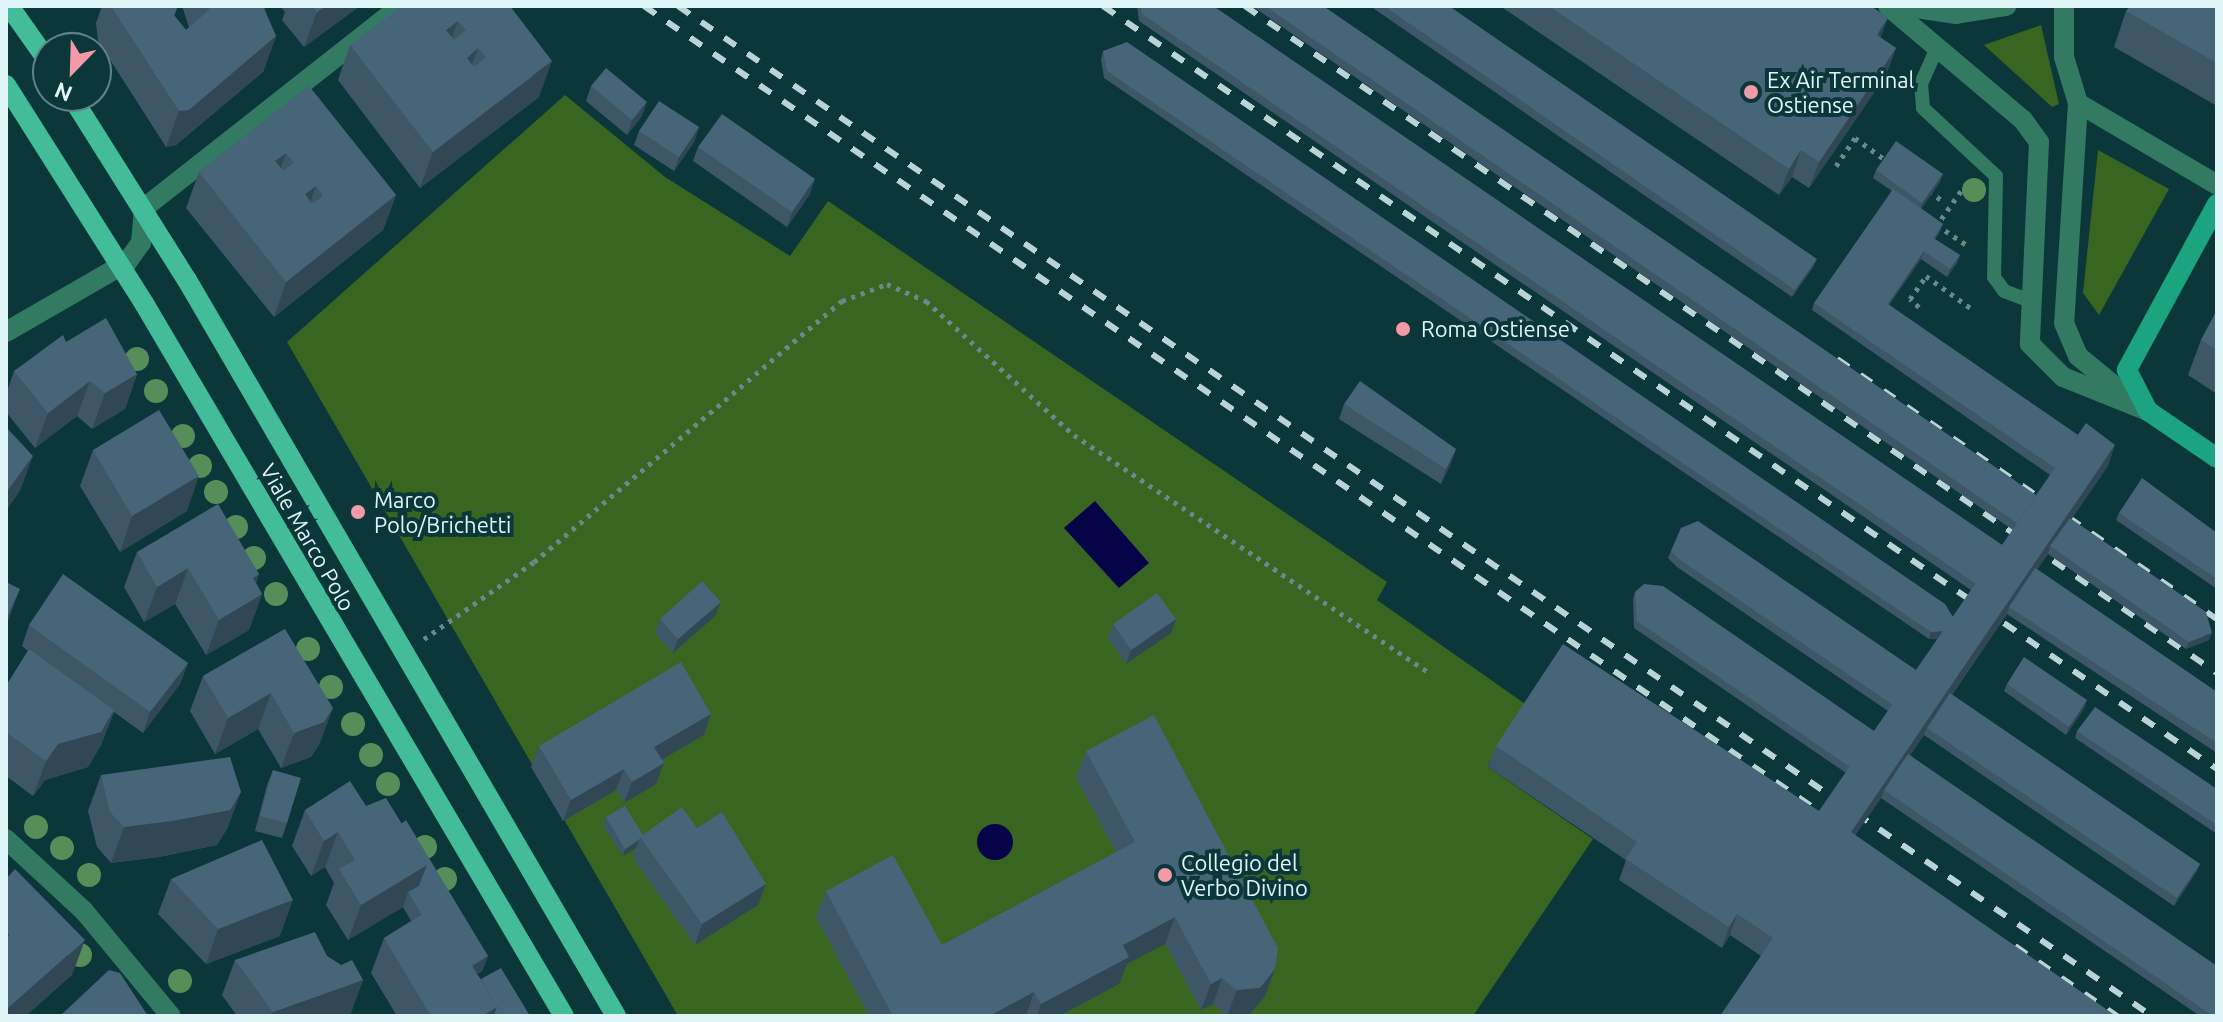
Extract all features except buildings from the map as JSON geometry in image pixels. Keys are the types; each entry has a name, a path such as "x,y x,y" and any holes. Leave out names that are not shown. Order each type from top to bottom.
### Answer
{"main road":[{"path":"9,6 32,38"},
{"name":"Viale Marco Polo","path":"6,85 122,266 564,1016"},
{"name":"Viale Marco Polo","path":"81,112 144,208 616,1016"}],"street":[{"path":"6,332 122,266 141,243 144,208 401,6"},
{"path":"1888,6 2039,142 2027,336 2045,362 2085,388 2148,411"},
{"path":"1903,6 1956,14 2006,6"},
{"path":"2064,6 2064,57 2078,103 2066,332 2088,367 2217,458"},
{"path":"2078,103 2217,185"},
{"path":"2148,411 2130,385 2130,358 2217,204"},
{"path":"6,839 84,911 171,1016"}],"lane":[{"path":"1937,48 1921,84 1923,108 1996,176 1994,277 2004,291 2028,300"}],"path":[{"path":"1836,166 1855,138 1897,169"},
{"path":"1921,185 1944,202"},
{"path":"1965,194 1937,225 1967,245"},
{"path":"1919,307 1910,299 1926,276 1972,309"},
{"path":"403,652 534,562 842,301 887,284 926,301 1074,435 1429,673"}],"green space":[{"path":"2041,25 2059,104 2052,107 1984,45"},
{"path":"565,95 665,177 790,256 828,201 1387,582 1377,600 1528,706 1488,767 1593,839 1473,1016 678,1016 287,342"},
{"path":"2098,150 2169,189 2099,315 2083,293"}],"shaded area":[{"path":"1095,501 1149,563 1119,588 1064,528"},
{"path":"995,824 1008,829 1013,842 1008,855 995,860 982,855 977,842 982,829"}],"railway":[{"path":"644,6 1830,819"},
{"path":"678,6 2152,1016"},
{"path":"1103,6 2217,769"},
{"path":"1245,6 2217,673"},
{"path":"1837,359 2217,619"},
{"path":"2015,946 2117,1016"}],"place":[{"name":"Ex Air Terminal Ostiense","path":"1751,92"},
{"name":"Roma Ostiense","path":"1403,329"},
{"name":"Marco Polo/Brichetti","path":"358,512"},
{"name":"Collegio del Verbo Divino","path":"1165,875"}]}
